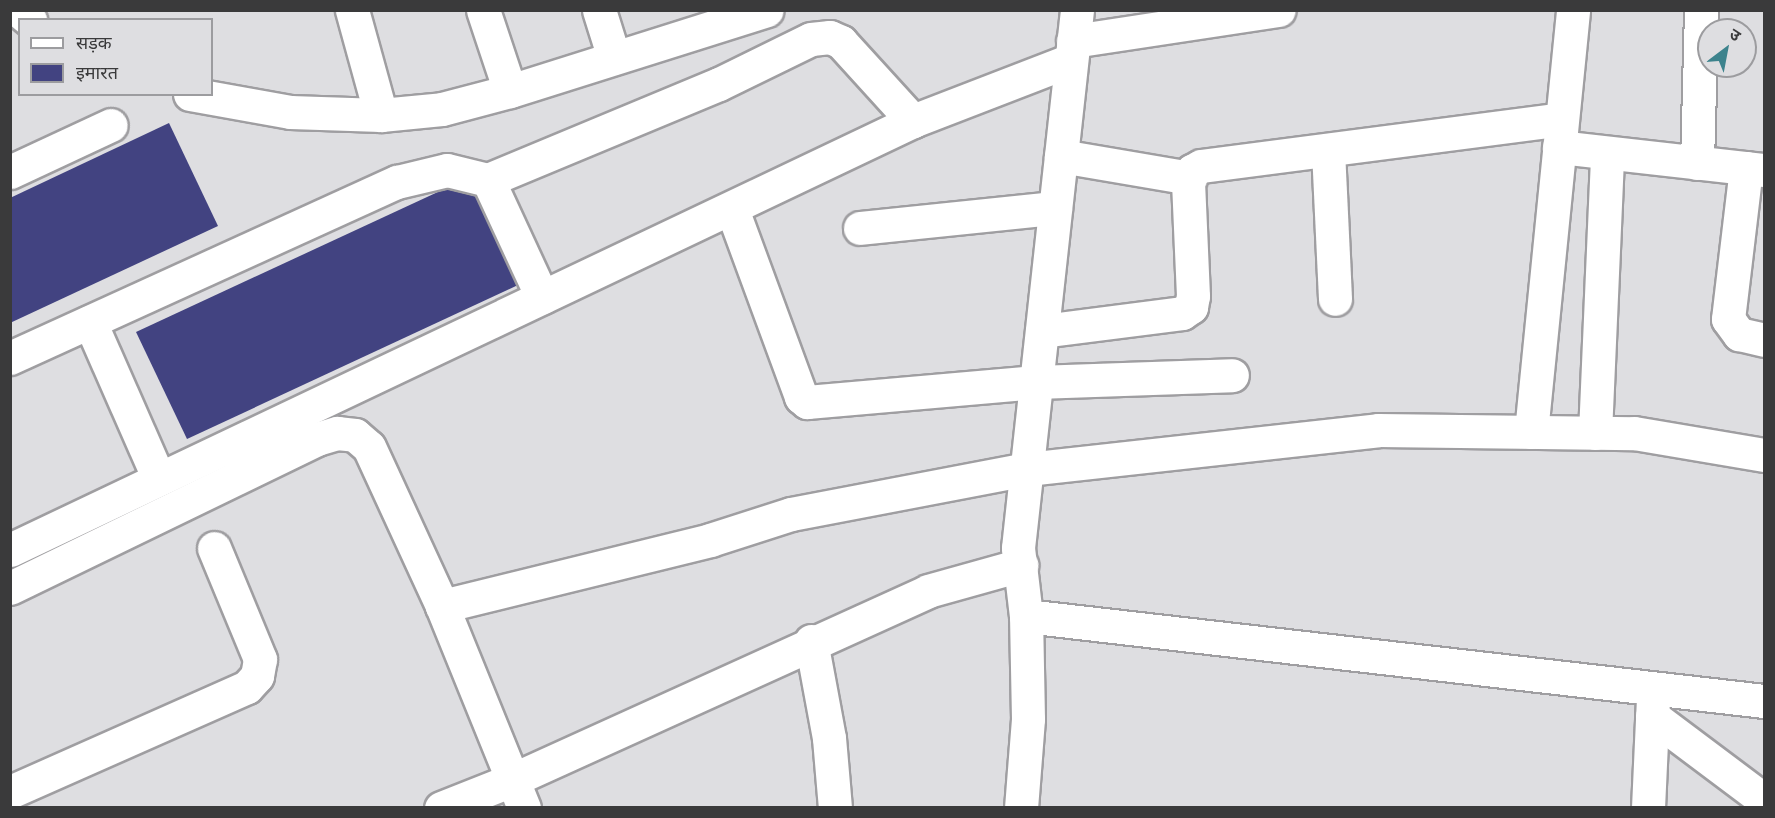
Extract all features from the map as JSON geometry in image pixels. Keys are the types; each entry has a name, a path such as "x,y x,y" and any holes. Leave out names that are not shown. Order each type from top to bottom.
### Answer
{"street":[{"path":"352,10 381,115"},
{"path":"483,10 510,91"},
{"path":"599,10 614,58"},
{"path":"201,96 290,112 381,115 442,109 510,91 614,58 712,18 767,10"},
{"path":"13,541 159,479 913,121 1074,37 1279,10"},
{"path":"1531,432 1573,10"},
{"path":"1696,163 1701,10"},
{"path":"10,358 420,174 447,170 488,180 719,84 820,37 841,42 913,121"},
{"path":"1021,807 1028,719 1026,616 1018,548 1074,37"},
{"path":"10,172 111,125"},
{"path":"1042,331 1182,313 1191,307 1194,296 1190,178 1192,171 1201,166 1328,150 1560,133 1607,153 1755,169 1728,319 1739,334 1764,340"},
{"path":"1328,150 1335,299"},
{"path":"1595,432 1607,153"},
{"path":"1061,156 1190,178"},
{"path":"488,180 542,297"},
{"path":"860,228 1055,208"},
{"path":"736,220 801,397 807,402 1036,382 1232,375"},
{"path":"90,322 159,479"},
{"path":"442,606 710,540 791,514 1027,468 1378,430 1595,432 1672,437 1764,455"},
{"path":"10,588 337,433 355,435 369,447 442,606 518,794"},
{"path":"10,792 247,687 257,676 260,659 214,548"},
{"path":"441,807 518,794 811,641 928,591 1021,565"},
{"path":"1026,616 1653,702 1764,701"},
{"path":"811,641 829,738 835,807"},
{"path":"1653,702 1764,800"},
{"path":"1648,807 1653,702"}],"building":[{"path":"169,123 218,226 10,323 10,198"},
{"path":"468,178 518,285 187,439 136,332"}]}
